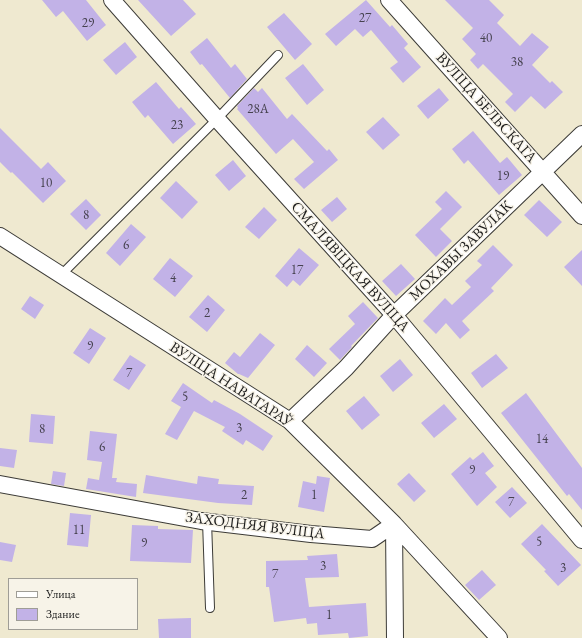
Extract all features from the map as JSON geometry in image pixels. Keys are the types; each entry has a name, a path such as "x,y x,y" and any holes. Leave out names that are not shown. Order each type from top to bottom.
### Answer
{"street":[{"name":"СМАЛЯВІЦКАЯ ВУЛІЦА","path":"112,0 394,315 582,540"},
{"name":"ВУЛІЦА БЕЛЬСКАГА","path":"389,0 582,216"},
{"name":"МОХАВЫ ЗАВУЛАК","path":"290,421 346,368 394,315 582,134"},
{"name":"ВУЛІЦА НАВАТАРАЎ","path":"0,236 290,421 394,524 499,638"},
{"name":"ЗАХОДНЯЯ ВУЛІЦА","path":"0,484 207,521 311,534 372,539 394,524"},
{"path":"394,524 395,638"}],"lane":[{"path":"61,275 217,119 278,55"},
{"path":"207,521 210,608"}],"building":[{"path":"42,0 86,0 106,25 87,41 63,11 56,17"},
{"path":"138,0 183,0 196,14 171,36"},
{"path":"366,0 390,27 392,25 408,44 404,48 421,67 403,83 390,68 398,62 371,30 363,37 355,29 336,46 325,34"},
{"path":"445,0 489,0 504,15 497,23 520,46 532,33 549,47 532,65 550,83 552,81 563,92 545,109 531,96 515,112 505,102 513,94 483,64 478,69 470,60 476,54 462,39 473,28"},
{"path":"284,13 312,44 295,60 267,27"},
{"path":"207,38 231,68 235,64 247,79 230,98 190,52"},
{"path":"125,42 137,57 116,75 103,60"},
{"path":"303,64 324,90 307,105 285,78"},
{"path":"156,82 179,109 181,107 196,124 173,144 148,115 145,118 132,102"},
{"path":"254,88 258,92 262,88 287,119 292,114 327,151 329,149 338,160 304,189 294,179 314,162 293,139 276,154 237,109 237,106"},
{"path":"439,88 449,100 428,119 417,106"},
{"path":"383,117 400,135 383,150 366,132"},
{"path":"0,128 41,169 48,162 66,181 43,203 0,162"},
{"path":"473,131 500,163 507,157 522,175 499,195 468,160 464,164 452,149"},
{"path":"233,160 246,176 229,191 215,175"},
{"path":"176,181 198,202 182,219 160,198"},
{"path":"446,191 462,207 440,229 452,241 436,257 415,235 442,209 435,202"},
{"path":"337,197 347,209 332,222 321,210"},
{"path":"86,199 101,215 86,230 70,214"},
{"path":"539,200 562,222 547,237 524,215"},
{"path":"264,207 277,220 259,239 245,227"},
{"path":"131,224 146,237 120,266 106,253"},
{"path":"493,245 513,265 491,288 494,291 462,321 470,330 460,339 446,323 436,334 423,321 445,298 452,305 471,287 465,281 482,265 477,261"},
{"path":"299,248 319,265 300,286 293,280 287,287 275,276"},
{"path":"582,250 582,286 564,267"},
{"path":"170,258 193,276 175,297 153,279"},
{"path":"401,264 415,279 396,296 382,281"},
{"path":"208,295 225,310 207,332 189,317"},
{"path":"30,296 44,305 35,319 21,309"},
{"path":"363,302 378,318 351,346 352,347 340,360 329,349 355,324 348,316"},
{"path":"90,328 106,338 89,364 73,353"},
{"path":"260,333 275,345 248,378 238,374 225,363 234,352 240,357"},
{"path":"307,345 327,363 314,377 295,359"},
{"path":"496,354 508,368 482,388 471,373"},
{"path":"130,355 146,365 129,390 113,380"},
{"path":"400,359 413,375 393,392 380,376"},
{"path":"183,383 212,403 214,400 240,414 273,436 263,451 246,440 243,445 222,431 225,427 194,411 177,440 165,434 181,407 171,401"},
{"path":"526,393 582,468 582,510 569,494 567,496 501,413"},
{"path":"364,396 380,415 362,430 346,411"},
{"path":"444,404 457,419 434,438 421,423"},
{"path":"31,414 55,416 53,444 29,442"},
{"path":"90,431 117,434 112,478 117,478 116,482 137,484 136,497 86,489 88,478 99,480 102,462 87,460"},
{"path":"0,448 17,450 14,468 0,466"},
{"path":"483,452 494,466 485,473 497,487 477,506 451,474 470,457 473,460"},
{"path":"53,471 66,473 64,486 51,484"},
{"path":"409,473 426,491 414,502 397,484"},
{"path":"146,475 197,484 198,476 219,479 218,484 254,486 252,505 218,503 143,493"},
{"path":"317,476 330,478 324,512 298,507 303,481 316,484"},
{"path":"512,487 527,503 510,518 495,502"},
{"path":"70,513 91,515 88,547 67,545"},
{"path":"542,524 581,565 558,586 544,571 546,570 521,544"},
{"path":"132,525 158,526 158,529 193,530 191,563 130,561"},
{"path":"0,542 16,545 12,562 0,560"},
{"path":"337,554 339,577 305,578 309,607 366,603 368,636 349,638 348,633 318,635 317,623 307,624 306,618 274,622 269,587 266,587 266,561 308,560 307,556"},
{"path":"482,570 496,585 479,600 465,585"},
{"path":"191,618 191,638 159,638 158,619"}]}
